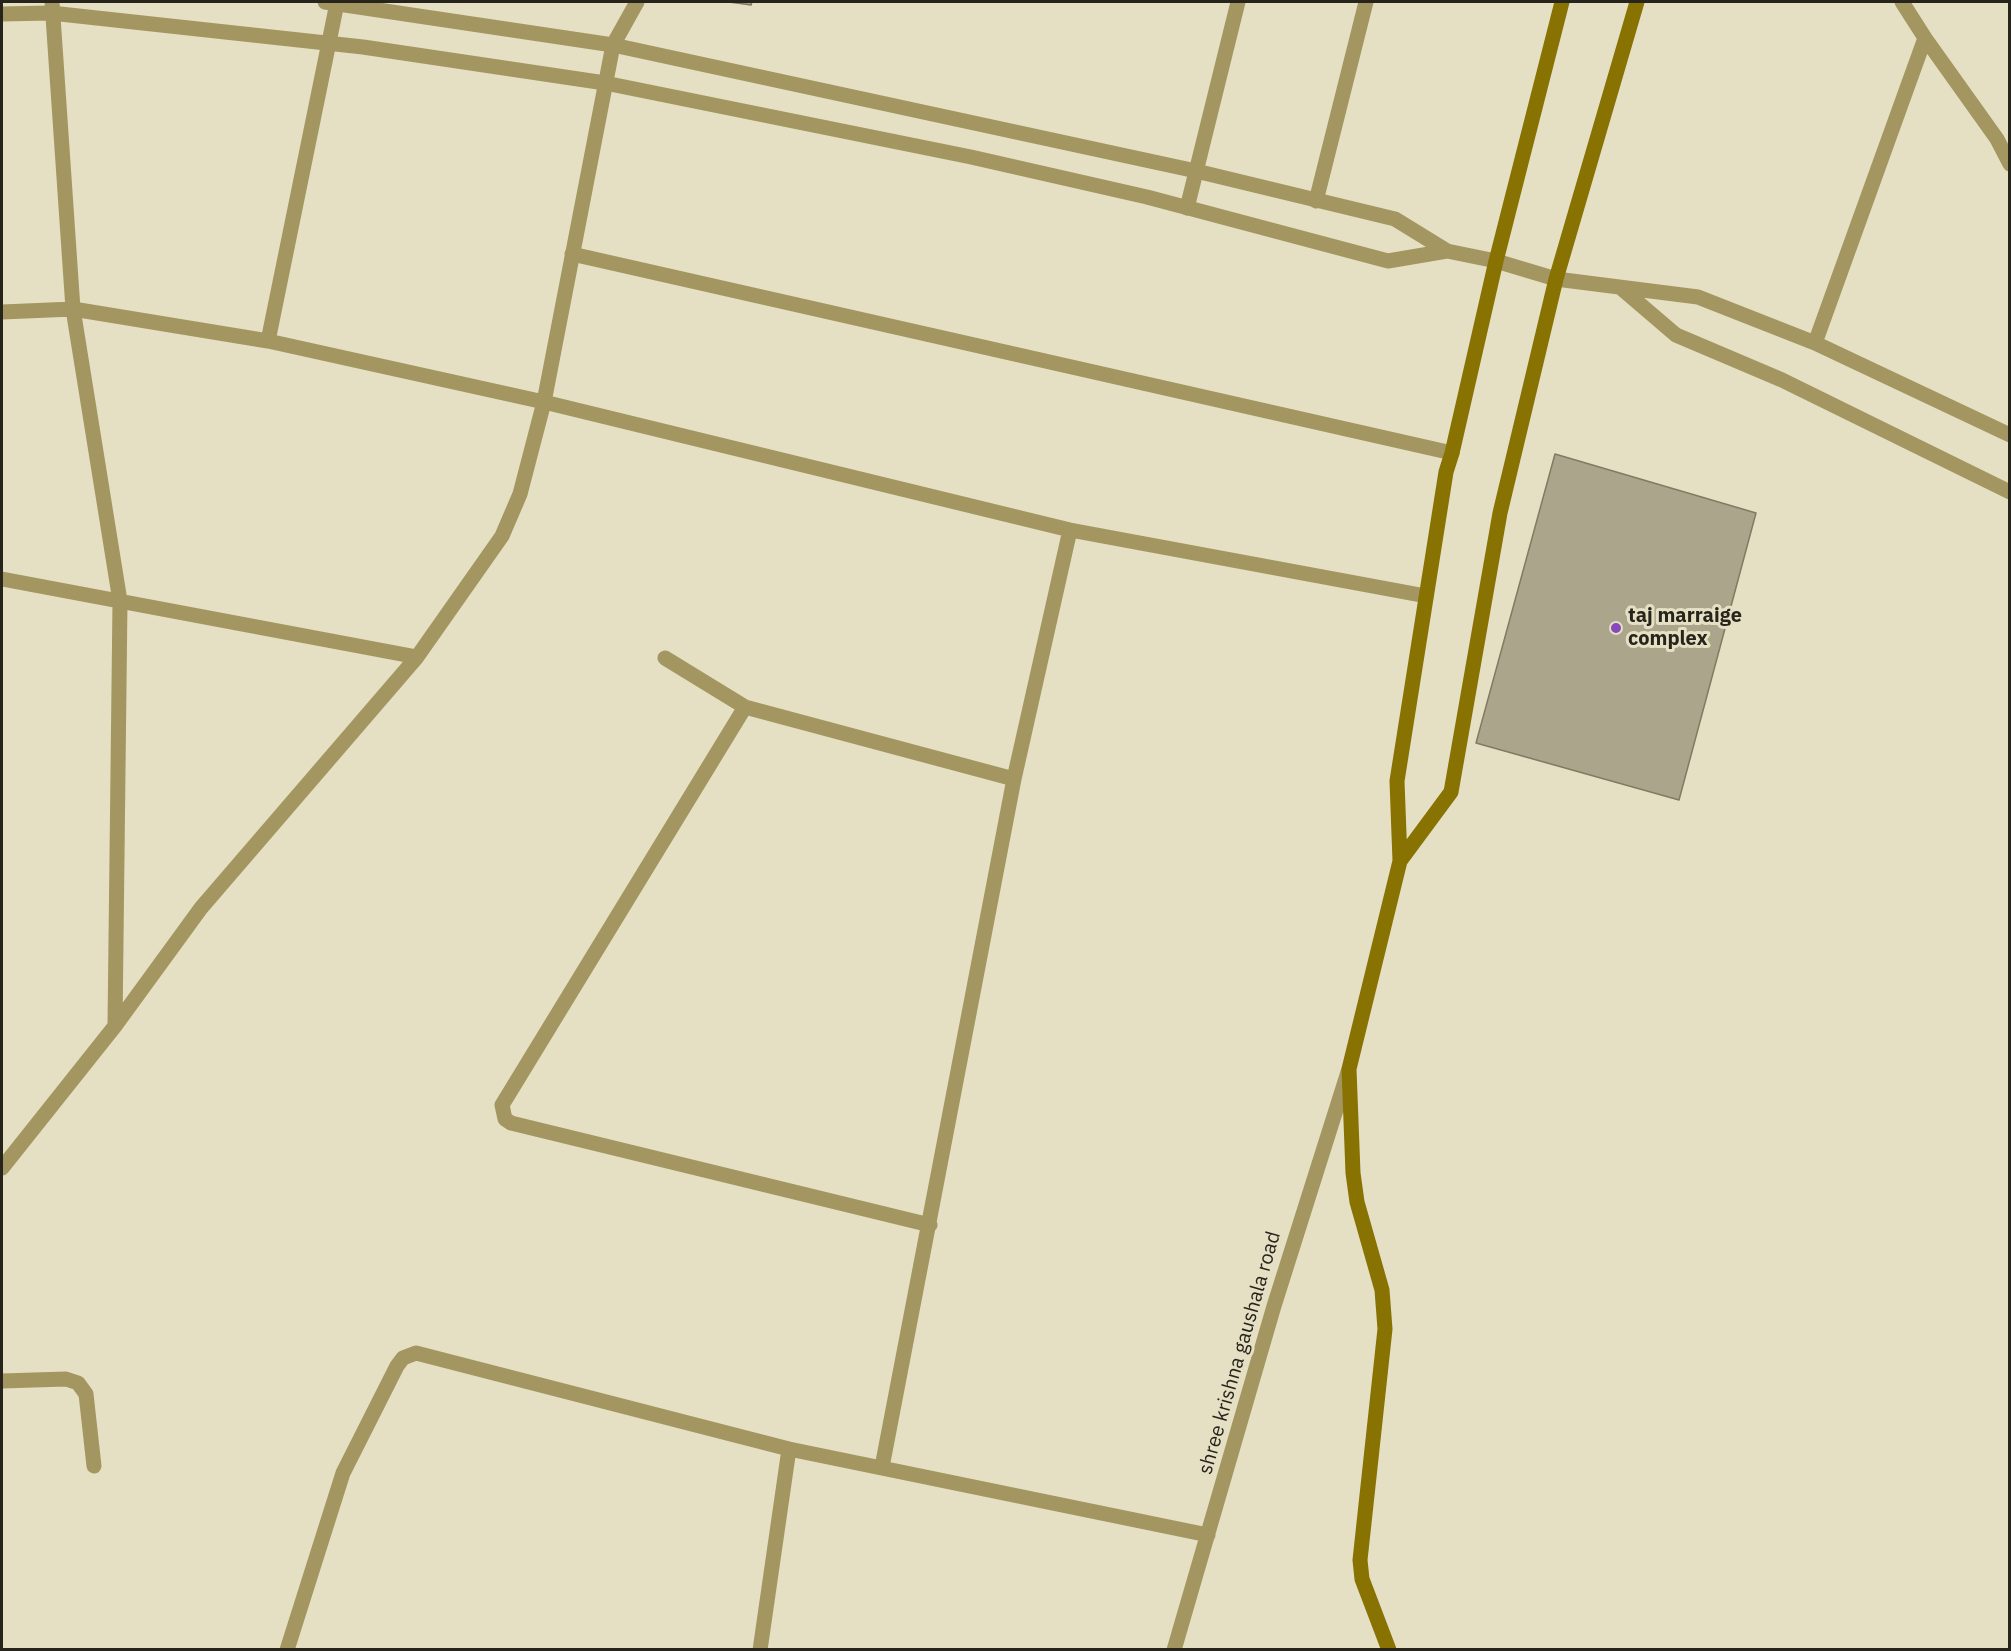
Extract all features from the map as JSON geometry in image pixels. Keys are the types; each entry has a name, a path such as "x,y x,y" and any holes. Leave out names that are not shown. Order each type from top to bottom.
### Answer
{"main road":[{"path":"1389,1650 1362,1579 1360,1560 1385,1329 1382,1290 1357,1202 1353,1173 1349,1069 1400,861 1397,781 1446,472 1496,261 1562,2"},
{"path":"1400,861 1451,792 1500,513 1556,279 1637,2"}],"street":[{"path":"268,341 328,45 331,2 613,45 1196,171 1395,219 1447,251 1496,261 1556,279 1698,297 1815,343 2010,435"},
{"path":"2,1168 116,1026 201,908 417,657 502,536 520,494 544,402 613,45 637,2"},
{"path":"1187,208 1238,2"},
{"path":"1316,201 1366,2"},
{"path":"1902,2 1997,139 2010,164"},
{"path":"2,14 52,7 328,45 363,47 604,83 971,157 1187,208 1388,261 1447,251"},
{"path":"52,7 73,309 120,601 116,1026"},
{"path":"1815,343 1925,38"},
{"path":"572,254 1452,453"},
{"path":"1621,288 1676,335 1782,380 2010,492"},
{"path":"2,312 73,309 268,341 544,402 1070,530 1426,596"},
{"path":"882,1467 1014,779 1070,530"},
{"path":"2,579 417,657"},
{"path":"665,658 745,706 1014,779"},
{"path":"745,706 502,1105 502,1112 511,1123 930,1225"},
{"name":"shree krishna gaushala road","path":"1174,1650 1274,1306 1349,1069"},
{"path":"287,1650 343,1473 397,1366 408,1355 416,1353 789,1449 1208,1535"},
{"path":"2,1381 66,1379 78,1383 86,1394 94,1466"},
{"path":"760,1650 789,1449"}],"building":[{"path":"729,2 752,2 751,5"},
{"name":"taj marraige complex","path":"1555,454 1756,513 1679,800 1476,743"}],"place":[{"name":"taj marraige complex","path":"1616,628"}]}
